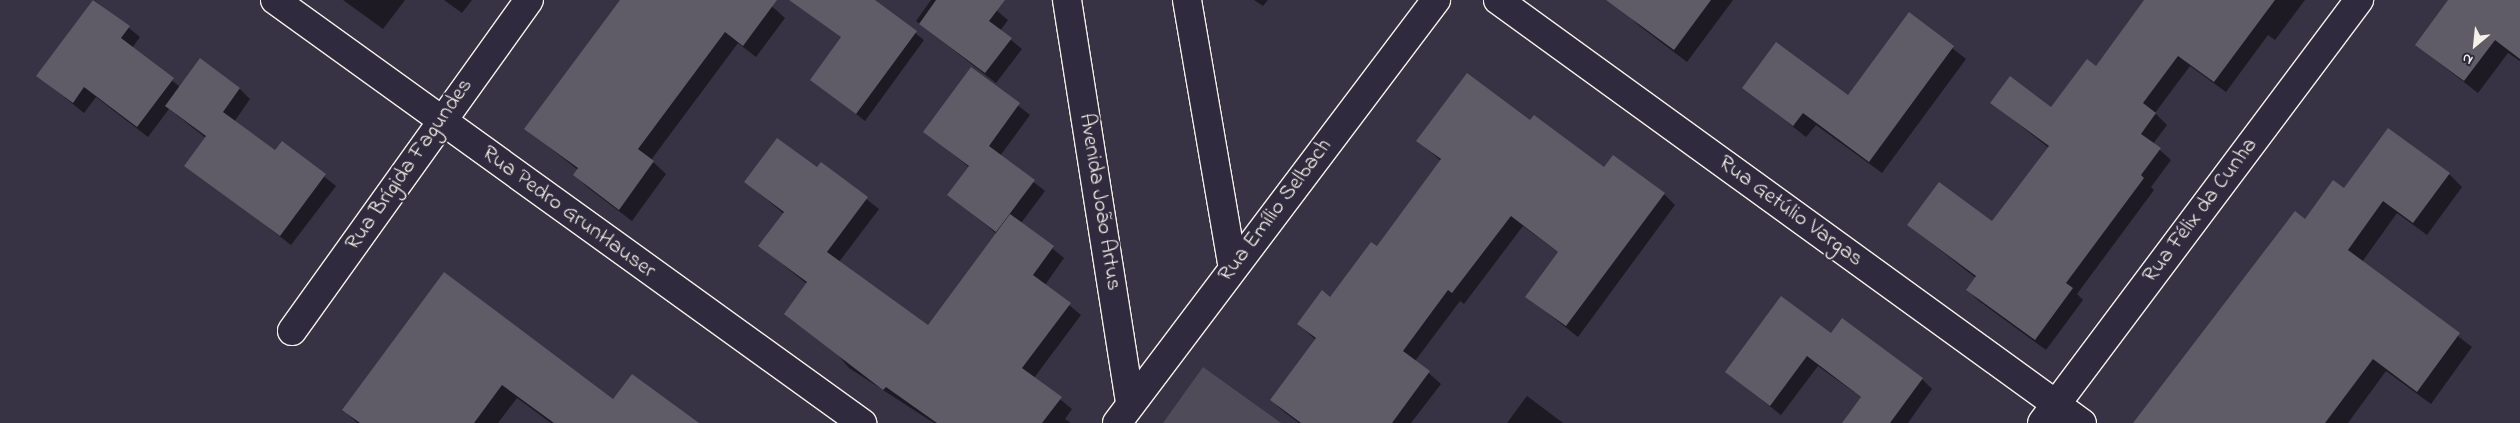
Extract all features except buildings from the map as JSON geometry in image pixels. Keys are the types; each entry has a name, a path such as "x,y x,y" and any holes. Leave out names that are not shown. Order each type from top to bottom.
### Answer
{"street":[{"name":"Rua Pedro GrunHauser","path":"275,0 440,122 862,423"},
{"name":"Rua Brígida Fagundes","path":"292,331 529,0"},
{"name":"Avenida João Artus","path":"1067,0 1124,413"},
{"path":"1187,0 1233,268"},
{"name":"Rua Emílio Selbach","path":"1124,413 1436,0"},
{"name":"Rua Getúlio Vargas","path":"1498,0 2049,414 2082,423"},
{"name":"Rua Félix da Cunha","path":"2049,414 2359,0"}],"shaded area":[{"path":"1203,367 1281,423 1163,423"}]}
